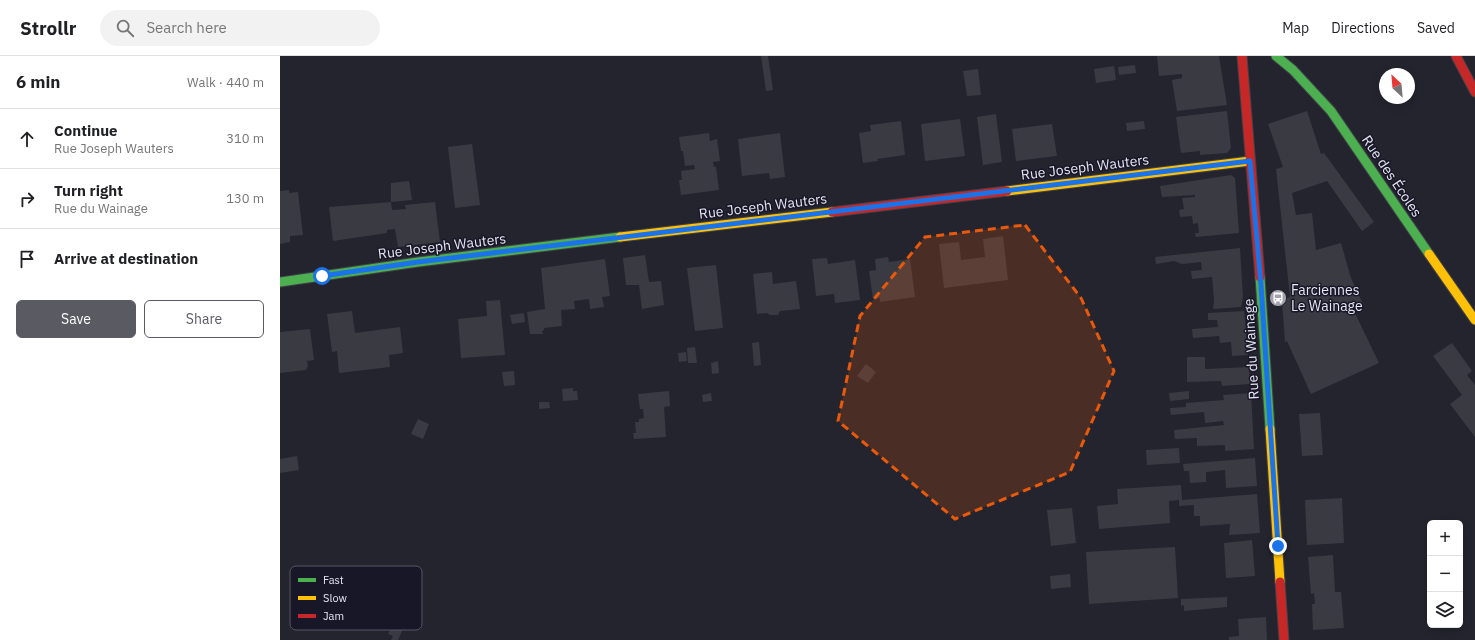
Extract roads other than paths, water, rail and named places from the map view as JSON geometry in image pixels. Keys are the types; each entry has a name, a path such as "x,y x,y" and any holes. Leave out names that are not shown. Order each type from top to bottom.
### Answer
{"main road":[{"name":"Rue du Wainage","path":"1242,56 1261,285 1284,640"},
{"name":"Rue des Écoles","path":"1276,56 1293,70 1331,111 1475,320"},
{"path":"1456,56 1475,92"},
{"name":"Rue Joseph Wauters","path":"280,282 418,262 1250,161"}],"place":[{"name":"Farciennes Le Wainage","path":"1278,298"}]}
